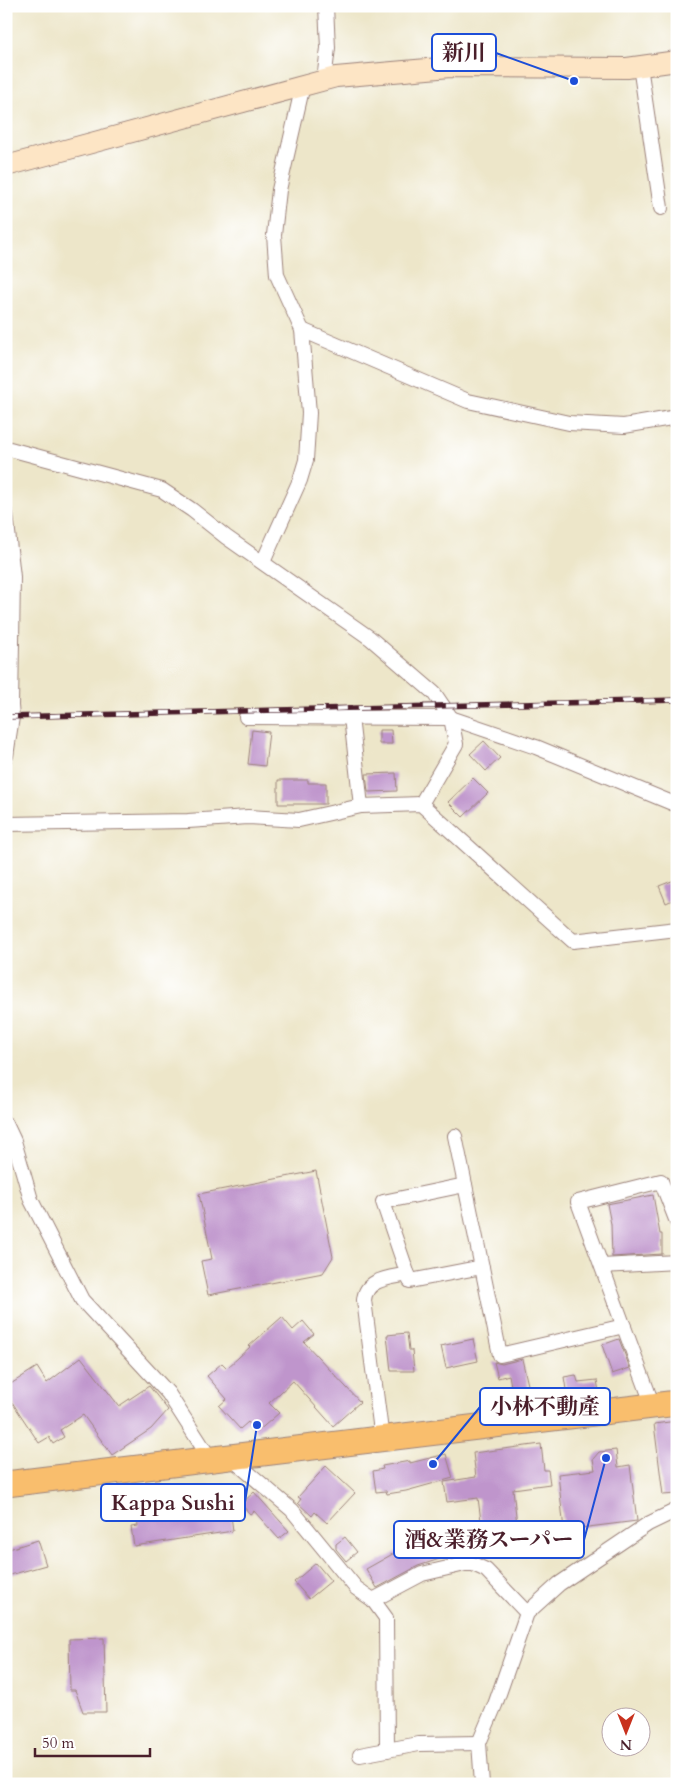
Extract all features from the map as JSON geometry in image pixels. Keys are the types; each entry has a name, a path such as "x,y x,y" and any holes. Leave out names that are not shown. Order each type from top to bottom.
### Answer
{"highway":[{"path":"6,1484 665,1405"}],"street":[{"path":"324,80 328,48 326,6"},
{"path":"6,166 336,76 450,67 628,68 677,61"},
{"path":"640,66 661,208"},
{"path":"263,562 300,480 306,460 309,413 302,330 277,274 274,235 279,190 304,85"},
{"path":"302,330 468,401 569,423 624,426 677,418"},
{"path":"6,448 162,490 370,638 434,693 451,718 456,744 421,804"},
{"path":"6,514 13,577 9,602 9,671 12,717 6,756"},
{"path":"246,717 451,718 536,747 677,805"},
{"path":"351,717 361,806"},
{"path":"6,824 188,821 248,817 299,820 361,806 421,804 573,941 677,929"},
{"path":"6,1124 14,1141 32,1200 82,1300 168,1392 221,1459 292,1510 356,1588 373,1600 386,1618 387,1750"},
{"path":"455,1136 500,1355 624,1326"},
{"path":"665,1405 624,1326 578,1202 661,1181 677,1222"},
{"path":"465,1185 383,1202 410,1281 482,1267"},
{"path":"602,1266 677,1262"},
{"path":"382,1439 364,1300 365,1292 375,1282 408,1274"},
{"path":"482,1784 479,1743 495,1705 527,1613 560,1584 648,1524 677,1510"},
{"path":"373,1600 422,1574 465,1564 473,1564 486,1570 527,1613"},
{"path":"360,1755 419,1744 479,1743"}],"building":[{"path":"252,730 269,732 265,766 248,764"},
{"path":"379,730 391,730 392,744 379,744"},
{"path":"484,741 500,758 486,771 470,754"},
{"path":"396,773 397,791 368,792 366,774"},
{"path":"473,778 488,793 463,817 448,802"},
{"path":"278,780 308,780 308,783 326,783 326,804 278,804"},
{"path":"677,879 677,898 666,903 659,886"},
{"path":"316,1171 333,1257 323,1273 208,1295 201,1261 212,1259 199,1194"},
{"path":"653,1195 660,1234 662,1234 662,1254 612,1257 611,1224 607,1204"},
{"path":"282,1317 293,1330 303,1321 314,1334 304,1342 360,1402 333,1426 293,1381 269,1403 279,1413 257,1432 248,1422 240,1429 219,1406 227,1399 207,1376 222,1363 227,1368"},
{"path":"407,1333 409,1350 412,1350 414,1371 391,1371 387,1335"},
{"path":"473,1339 478,1361 446,1368 441,1346"},
{"path":"619,1339 630,1368 612,1374 602,1345"},
{"path":"81,1357 119,1406 149,1386 168,1410 151,1429 112,1455 83,1415 60,1430 64,1437 53,1444 49,1437 39,1443 6,1393 6,1387 37,1367 47,1383"},
{"path":"522,1359 531,1398 514,1402 509,1375 498,1378 494,1362 502,1364"},
{"path":"576,1375 578,1382 597,1380 600,1398 568,1402 564,1377"},
{"path":"677,1421 677,1494 663,1495 654,1424"},
{"path":"541,1444 544,1470 548,1470 550,1484 513,1489 520,1551 485,1556 485,1553 475,1556 465,1555 453,1558 450,1547 483,1536 478,1498 447,1502 444,1482 476,1477 473,1453"},
{"path":"616,1450 618,1467 630,1465 637,1521 564,1530 558,1474 595,1470 593,1459 599,1452"},
{"path":"446,1454 453,1478 406,1491 387,1494 386,1491 376,1492 373,1471 383,1469 382,1466 410,1461 410,1463"},
{"path":"326,1466 355,1493 327,1523 315,1512 312,1516 298,1503 301,1499 298,1497"},
{"path":"211,1486 214,1517 231,1515 233,1531 134,1546 131,1527 138,1526 135,1495"},
{"path":"254,1492 289,1531 279,1539 254,1511 250,1514 241,1504"},
{"path":"425,1534 428,1540 441,1535 449,1556 418,1566 377,1588 366,1569 414,1542 413,1538"},
{"path":"345,1537 357,1552 346,1561 336,1549 336,1544"},
{"path":"38,1540 46,1565 10,1575 6,1563 6,1550"},
{"path":"316,1563 331,1581 309,1599 294,1582"},
{"path":"104,1638 106,1712 83,1712 75,1690 70,1690 69,1639"}],"railway":[{"path":"6,717 677,700"}],"place":[{"name":"新川","path":"574,81"},
{"name":"Kappa Sushi","path":"257,1425"},
{"name":"酒&業務スーパー","path":"606,1458"},
{"name":"小林不動產","path":"433,1464"}]}
